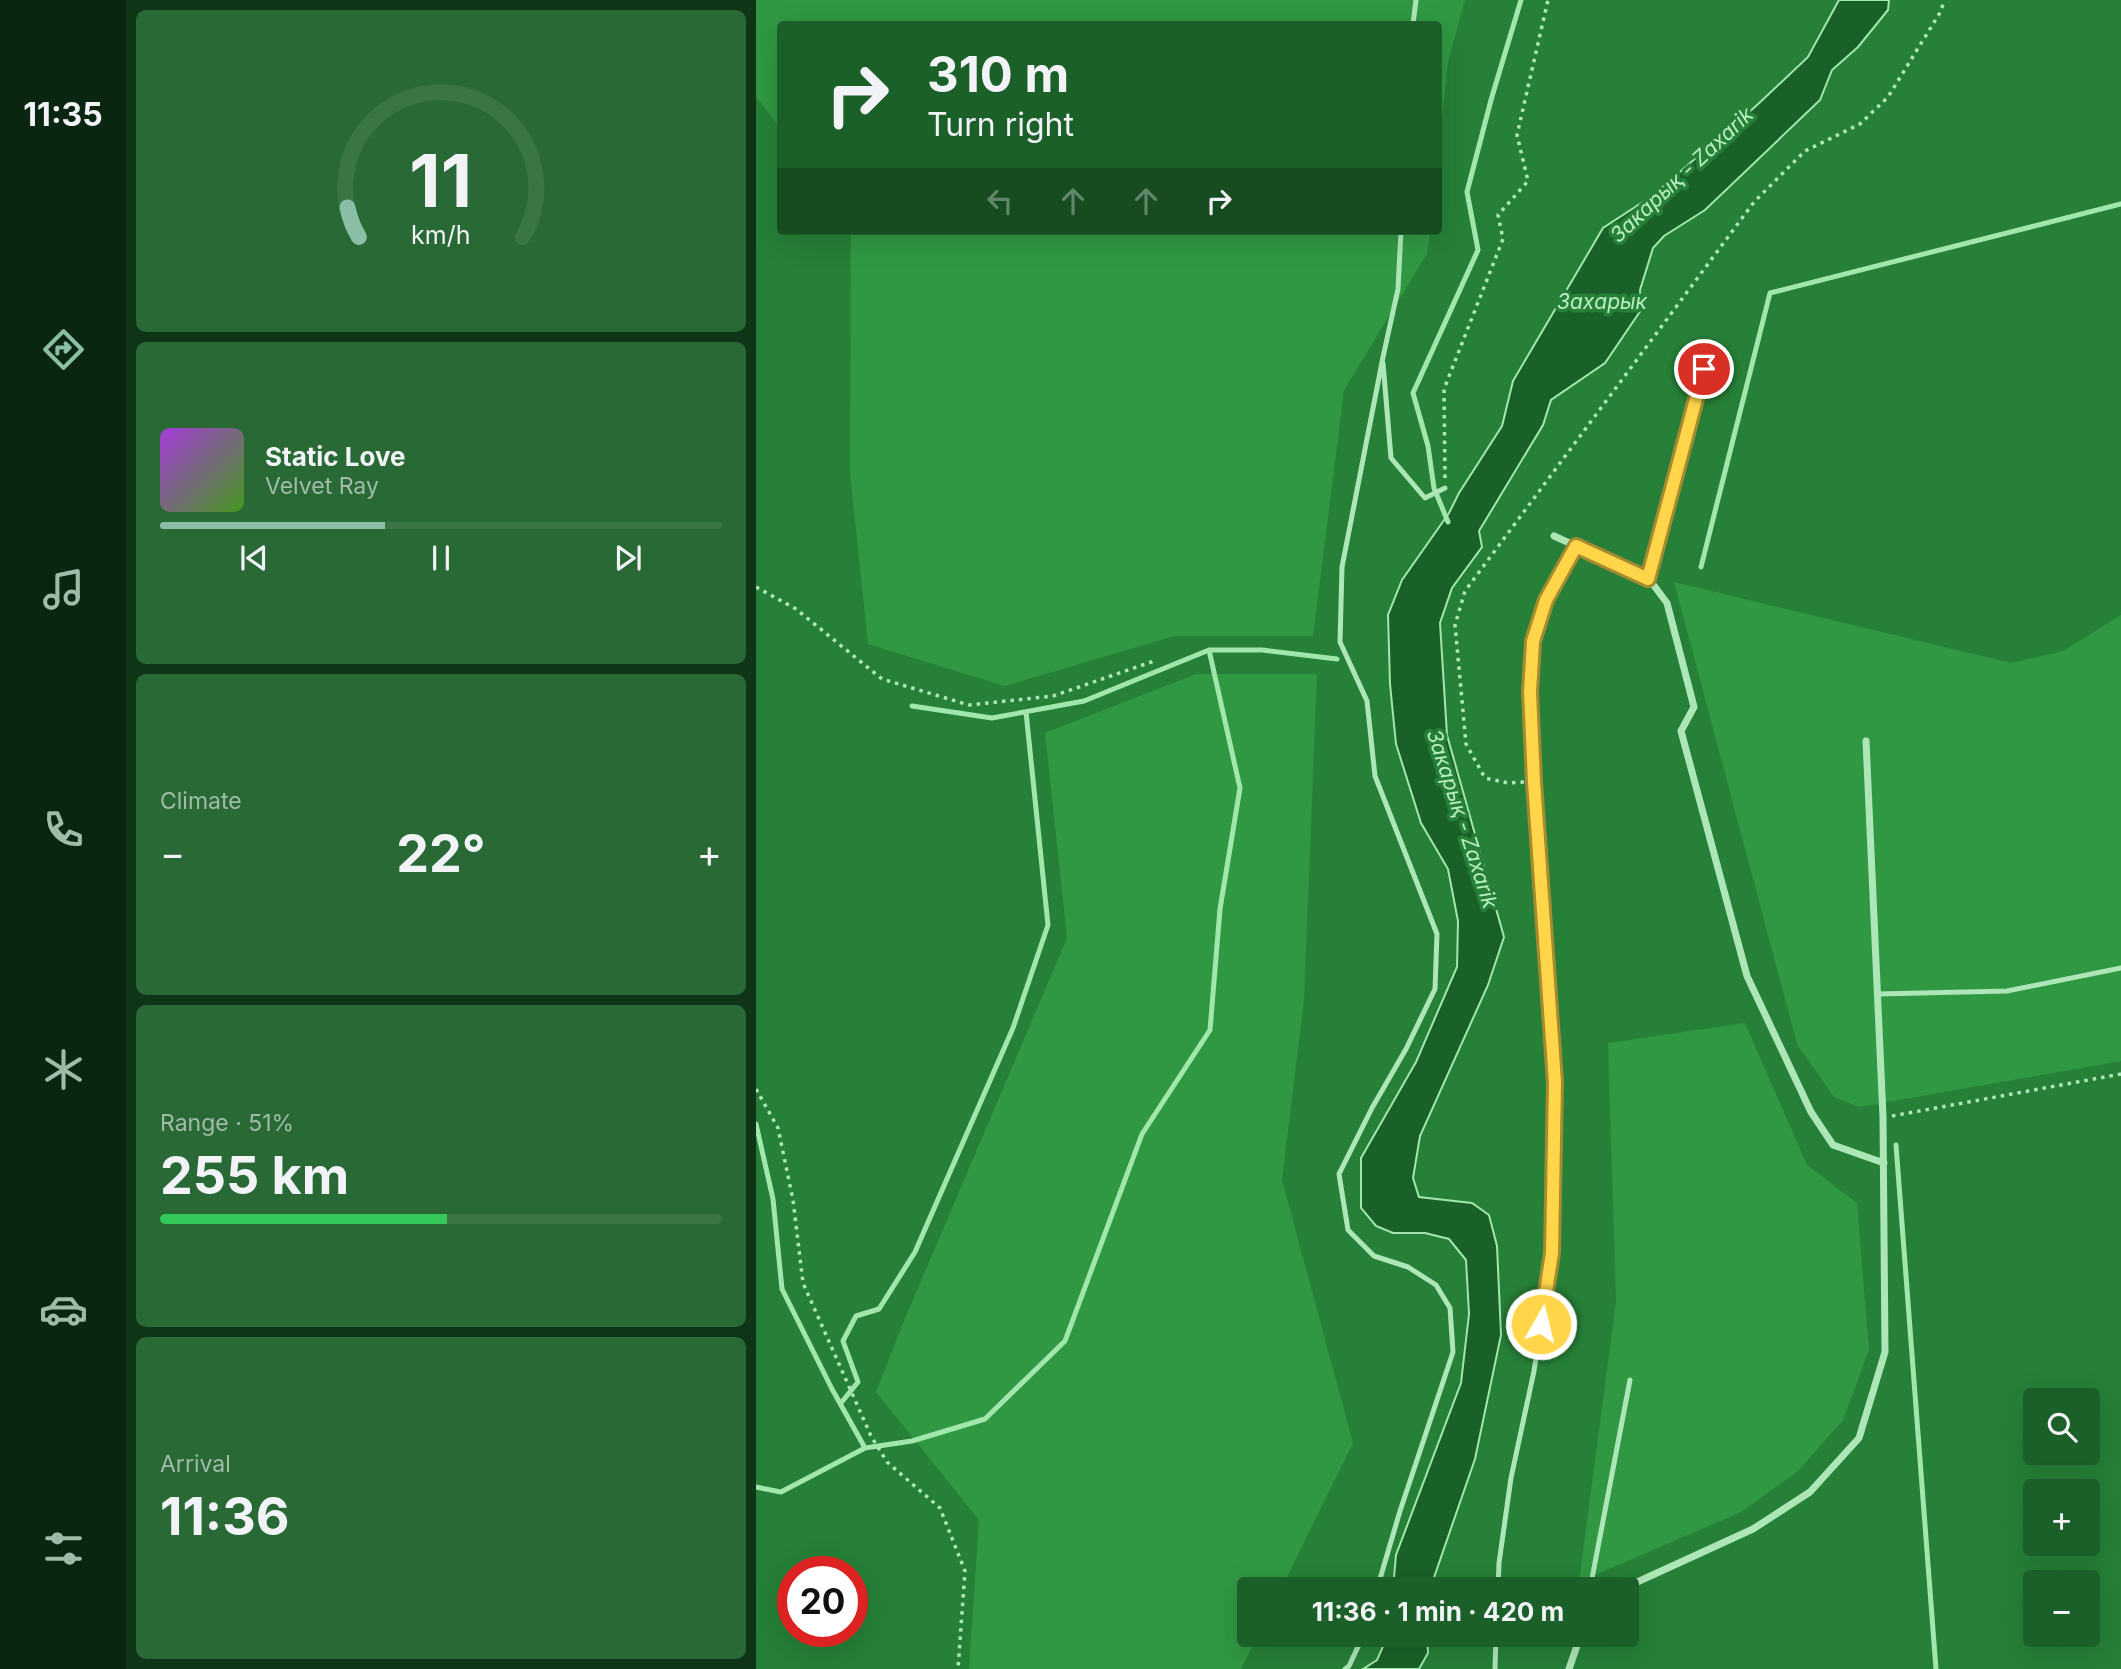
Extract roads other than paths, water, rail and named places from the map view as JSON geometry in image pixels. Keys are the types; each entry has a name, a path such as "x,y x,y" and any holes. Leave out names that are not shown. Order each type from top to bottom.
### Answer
{"street":[{"path":"1554,536 1648,579 1667,603 1693,707 1681,731 1747,976 1811,1112 1833,1145 1884,1163"},
{"path":"1639,1581 1753,1530 1811,1492 1859,1438 1885,1352 1884,1117 1866,741"},
{"path":"1569,1669 1577,1647"}],"lane":[{"path":"1413,21 1416,0"},
{"path":"1381,1577 1453,1352 1450,1308 1436,1285 1408,1267 1374,1256 1348,1230 1339,1174 1406,1049 1434,989 1437,934 1376,776 1367,701 1340,642 1342,567 1398,289 1401,235"},
{"path":"1383,357 1391,458 1425,498 1445,488"},
{"path":"1648,579 1704,369"},
{"path":"1498,1577 1511,1478 1534,1371 1552,1253 1555,1082 1534,782 1530,692 1533,641 1546,600 1576,546"},
{"path":"1878,994 2007,991 2121,968"},
{"path":"1592,1577 1630,1380"},
{"path":"1345,1669 1358,1647"},
{"path":"1495,1669 1496,1647"}],"water":[{"name":"Захарык","path":"1839,0 1889,0 1888,10 1858,47 1832,70 1820,100 1705,210 1664,236 1653,248 1640,290 1641,310 1605,363 1551,400 1543,425 1479,531 1482,547 1452,588 1440,623 1447,735 1504,937 1488,985 1420,1136 1413,1178 1419,1197 1472,1203 1489,1215 1497,1246 1501,1335 1475,1459 1434,1577 1394,1577 1396,1555 1461,1383 1469,1314 1466,1260 1449,1239 1425,1233 1393,1233 1376,1226 1361,1208 1361,1158 1416,1062 1457,967 1458,921 1448,869 1421,823 1396,744 1390,684 1388,615 1402,580 1449,513 1502,426 1513,381 1603,228 1652,196 1808,57"},
{"path":"1383,1647 1428,1647 1428,1653 1419,1669 1363,1669 1377,1660"}],"waterway":[{"path":"1448,522 1434,488 1428,446 1413,393 1478,250 1467,192 1521,0"},
{"path":"1701,567 1770,293 2121,204"},
{"path":"912,706 992,718 1084,701 1209,650 1262,650 1337,659"},
{"path":"756,1487 781,1492 865,1448 912,1441 985,1419 1065,1341 1142,1134 1210,1030 1220,909 1240,788 1209,650"},
{"path":"841,1403 858,1382 843,1341 856,1316 879,1309 915,1252 1013,1028 1048,925 1026,712"},
{"path":"756,1124 773,1199 782,1289 865,1448"},
{"path":"1896,1145 1936,1669"}],"water label":[{"name":"Закарық - Zaxarik","path":"1682,175"},
{"name":"Закарық - Zaxarik","path":"1462,819"}]}
